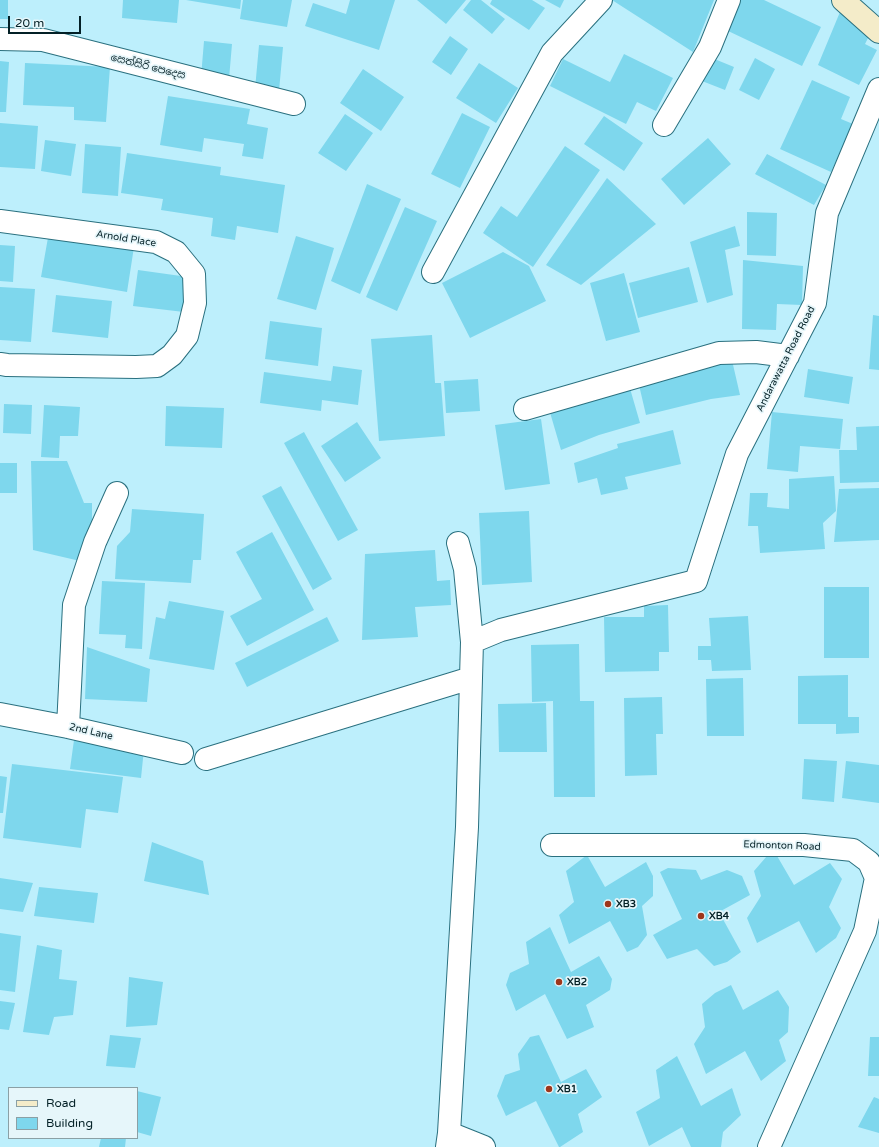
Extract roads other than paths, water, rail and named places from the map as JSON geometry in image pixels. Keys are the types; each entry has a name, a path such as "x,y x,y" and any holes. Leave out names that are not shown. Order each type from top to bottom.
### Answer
{"main road":[{"path":"843,0 879,32"}],"street":[{"path":"433,272 552,53 601,0"},
{"path":"664,125 710,47 729,0"},
{"name":"සෙත්සිරි පෙදෙස","path":"0,39 43,40 294,104"},
{"name":"Andarawatta Road Road","path":"472,642 501,630 696,580 737,454 815,303 827,214 879,90"},
{"name":"Arnold Place","path":"0,221 156,242 176,252 194,274 195,303 187,336 172,355 157,366 128,367 0,364"},
{"path":"525,410 719,353 756,352 788,356"},
{"path":"68,727 74,605 95,542 116,493"},
{"path":"458,543 465,569 472,642 467,827 448,1140 484,1147"},
{"path":"206,759 471,678"},
{"name":"2nd Lane","path":"0,714 68,727 182,753"},
{"name":"Edmonton Road","path":"552,845 804,845 853,850 869,862 876,878 865,931 770,1147"}],"place":[{"name":"XB3","path":"608,904"},
{"name":"XB4","path":"701,916"},
{"name":"XB2","path":"559,982"},
{"name":"XB1","path":"549,1089"}]}
